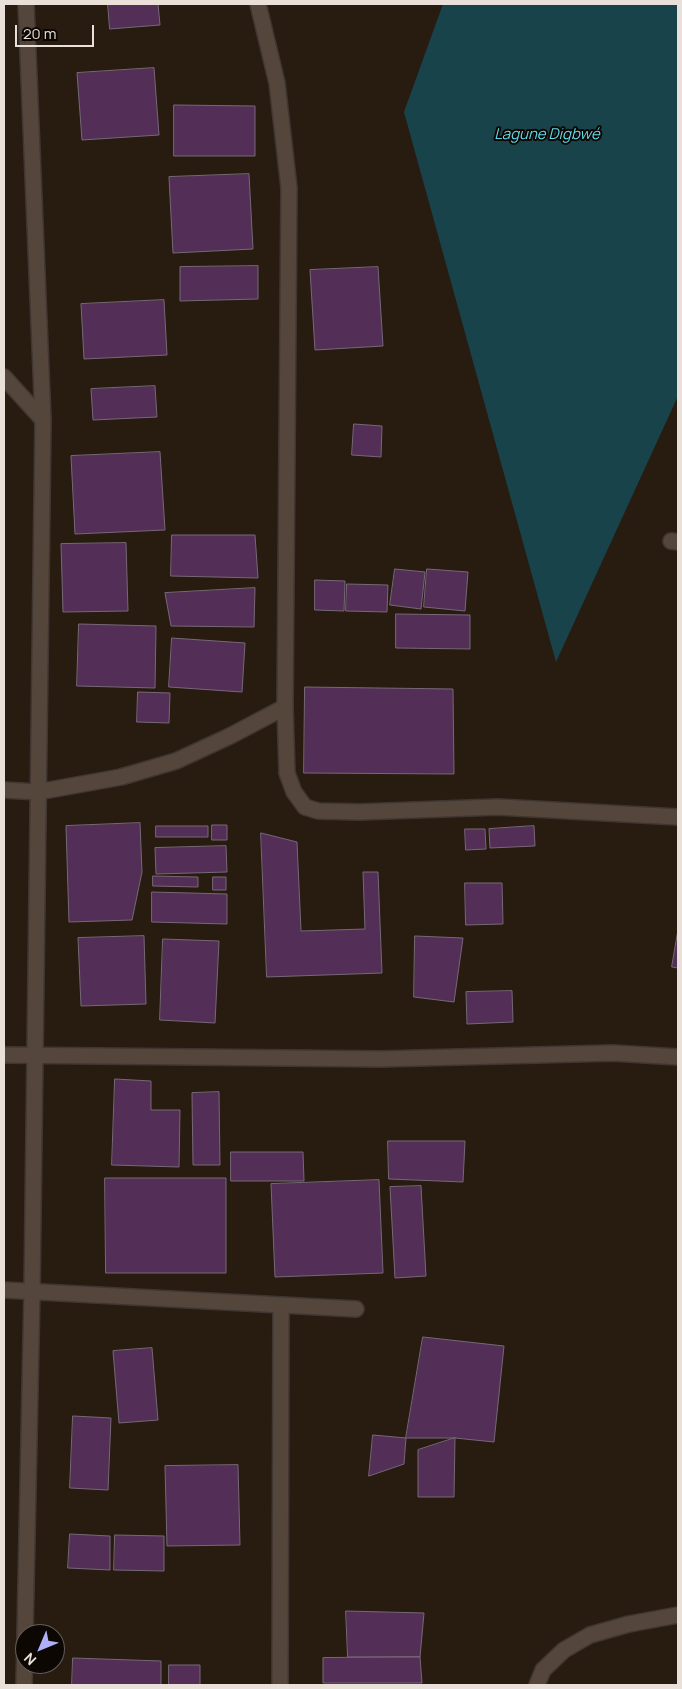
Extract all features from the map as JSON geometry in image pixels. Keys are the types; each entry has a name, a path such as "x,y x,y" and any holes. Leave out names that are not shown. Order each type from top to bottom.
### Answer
{"street":[{"path":"25,1624 36,1055 43,420 26,4"},
{"path":"258,4 277,83 289,188 285,707 287,773 294,792 305,807 318,811 360,812 498,807 678,817"},
{"path":"4,377 43,420"},
{"path":"4,790 38,792 121,777 176,761 230,736 285,707"},
{"path":"4,1055 382,1059 613,1053 678,1056"},
{"path":"4,1290 356,1309"},
{"path":"280,1685 281,1305"},
{"path":"537,1685 543,1670 564,1650 590,1635 629,1624 678,1615"}],"water":[{"name":"Lagune Digbwé","path":"443,4 678,4 678,396 556,662 404,112"}],"building":[{"path":"108,4 158,4 160,25 110,29"},
{"path":"154,68 159,135 82,140 77,73"},
{"path":"174,105 255,106 255,156 174,156"},
{"path":"249,174 253,249 173,253 169,177"},
{"path":"258,266 258,299 180,301 180,267"},
{"path":"378,267 383,346 315,350 310,270"},
{"path":"164,300 167,355 84,359 81,304"},
{"path":"155,386 157,417 93,420 91,389"},
{"path":"354,424 382,426 381,457 352,455"},
{"path":"160,452 165,530 75,534 71,456"},
{"path":"172,535 255,535 258,578 171,576"},
{"path":"126,543 128,611 63,612 61,544"},
{"path":"395,569 425,572 421,609 390,605"},
{"path":"427,569 468,572 465,611 424,607"},
{"path":"315,580 345,581 344,611 315,610"},
{"path":"347,584 388,585 387,612 346,611"},
{"path":"255,588 254,627 171,626 165,593"},
{"path":"396,614 470,615 470,649 396,648"},
{"path":"79,624 156,626 155,688 77,686"},
{"path":"172,638 245,643 242,692 169,687"},
{"path":"305,687 453,689 454,774 304,773"},
{"path":"138,692 170,693 169,723 137,722"},
{"path":"140,823 142,872 132,920 69,922 66,826"},
{"path":"212,825 227,825 227,840 212,840"},
{"path":"156,826 208,826 208,837 156,837"},
{"path":"534,826 535,846 490,848 489,829"},
{"path":"465,829 485,829 486,849 466,850"},
{"path":"261,833 297,842 301,931 365,929 363,872 378,872 382,973 267,977"},
{"path":"226,846 227,872 156,874 155,848"},
{"path":"153,876 198,877 198,887 153,886"},
{"path":"213,877 226,877 226,890 213,890"},
{"path":"465,883 502,883 503,924 466,925"},
{"path":"152,892 227,894 227,924 152,922"},
{"path":"678,930 678,968 672,967"},
{"path":"144,936 146,1004 81,1006 78,938"},
{"path":"415,936 463,938 454,1002 414,997"},
{"path":"163,939 219,941 215,1023 160,1020"},
{"path":"512,991 513,1022 467,1024 466,992"},
{"path":"115,1079 151,1081 151,1110 180,1110 179,1167 112,1165"},
{"path":"219,1092 220,1165 193,1165 192,1093"},
{"path":"388,1141 465,1141 463,1182 389,1179"},
{"path":"231,1152 303,1152 304,1181 231,1181"},
{"path":"105,1178 226,1178 226,1273 106,1273"},
{"path":"379,1180 383,1273 275,1277 271,1184"},
{"path":"421,1186 426,1276 395,1278 390,1187"},
{"path":"423,1337 504,1346 494,1442 455,1438 406,1438"},
{"path":"152,1348 158,1420 119,1423 113,1351"},
{"path":"73,1416 111,1418 108,1490 70,1488"},
{"path":"373,1435 406,1438 404,1464 369,1476"},
{"path":"455,1438 454,1497 418,1497 418,1450"},
{"path":"238,1465 240,1545 167,1546 165,1466"},
{"path":"70,1534 110,1536 110,1570 68,1568"},
{"path":"115,1535 164,1536 164,1571 114,1570"},
{"path":"346,1611 424,1613 420,1657 348,1657"},
{"path":"420,1657 422,1683 323,1683 323,1658"},
{"path":"73,1658 161,1661 161,1685 72,1685"},
{"path":"169,1665 200,1665 200,1685 169,1685"}]}
